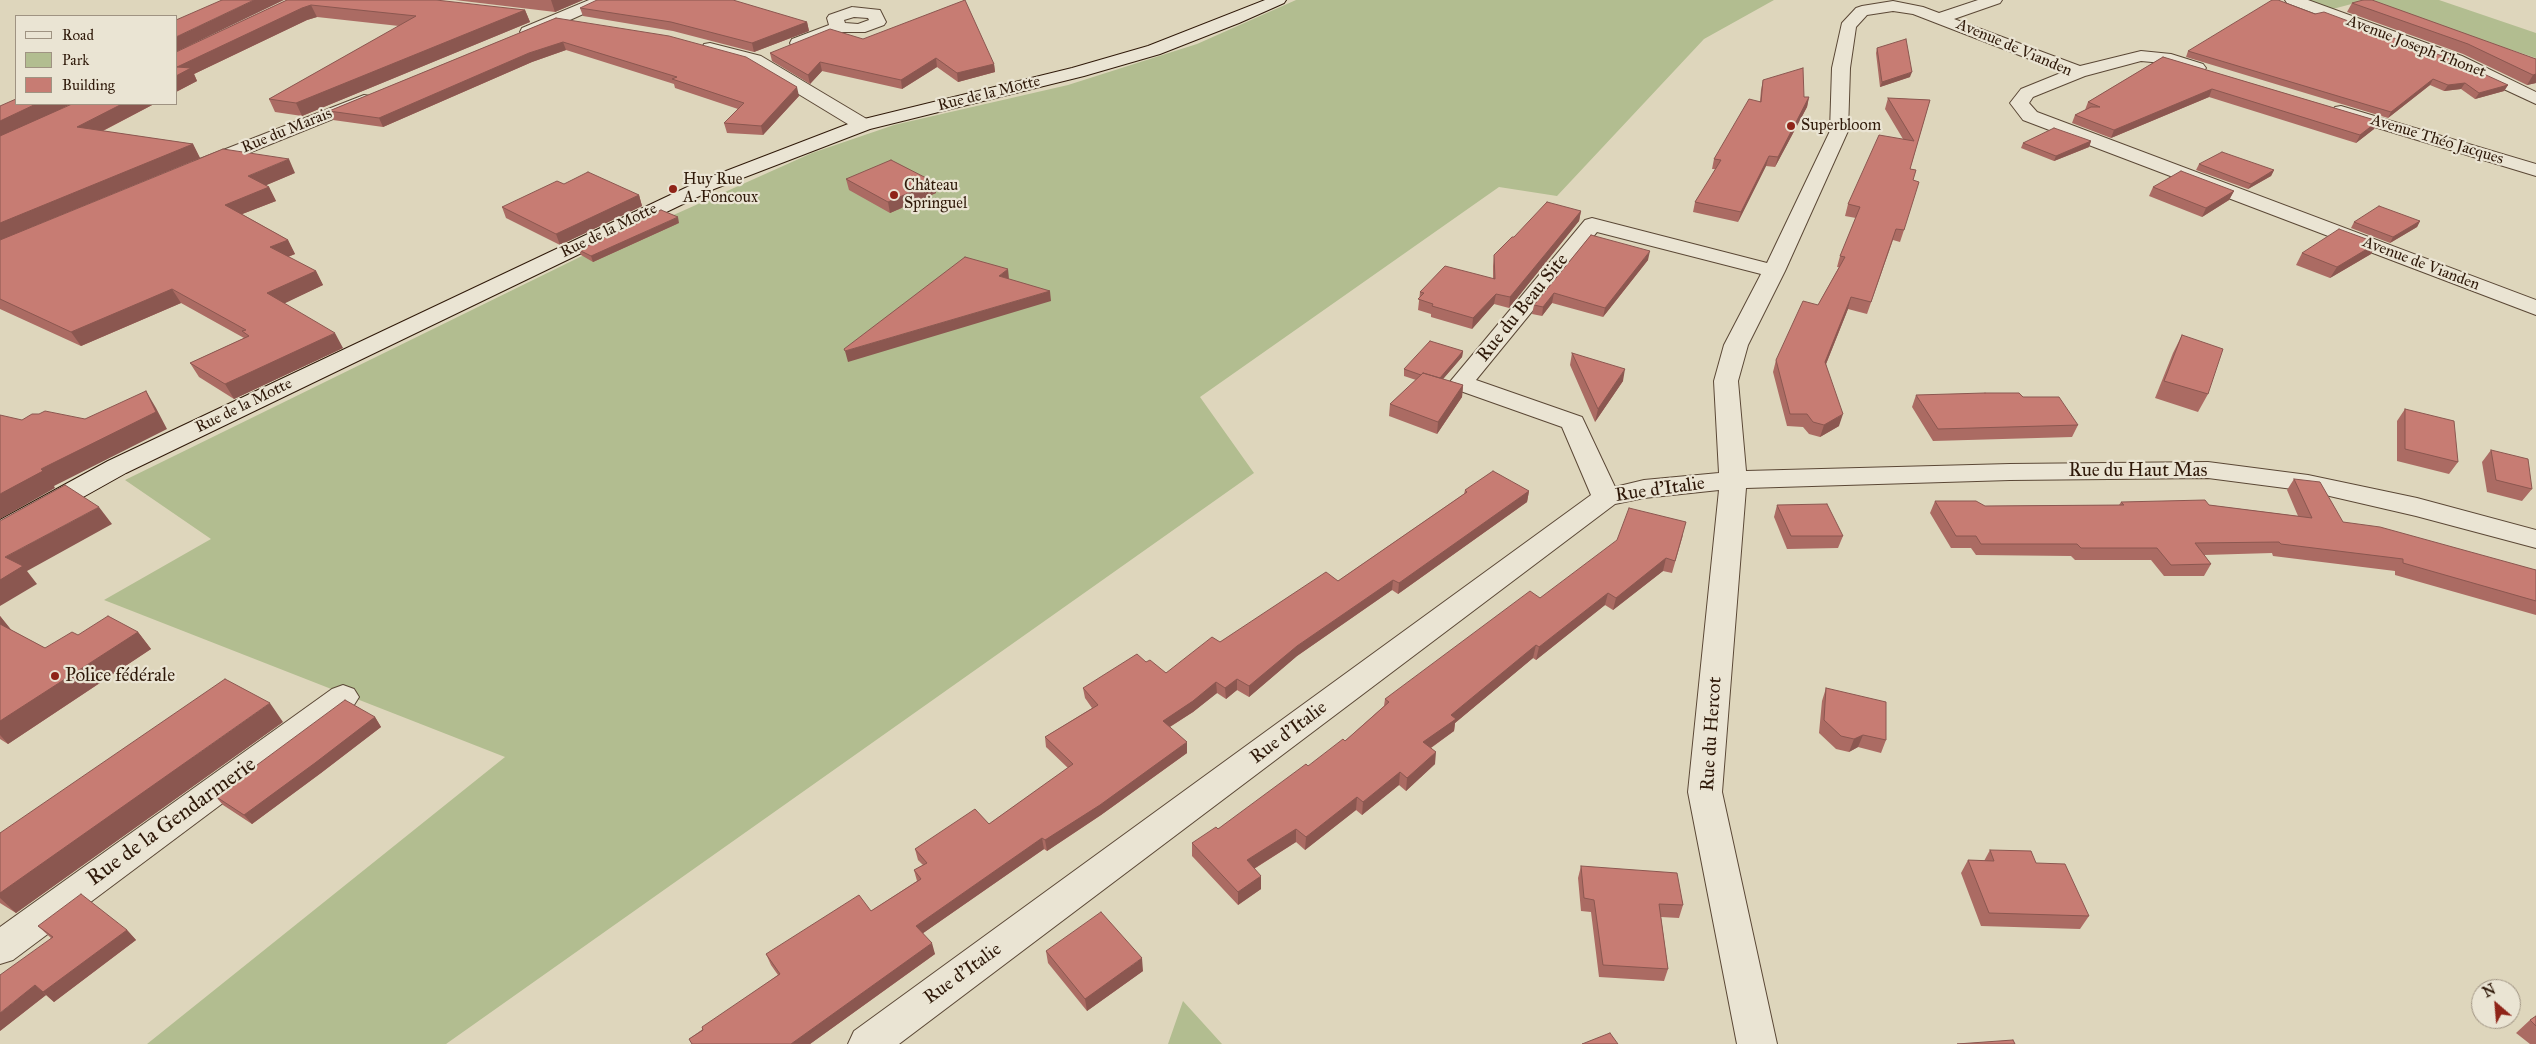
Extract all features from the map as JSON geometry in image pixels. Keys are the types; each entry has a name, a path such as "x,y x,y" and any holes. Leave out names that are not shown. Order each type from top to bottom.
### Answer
{"street":[{"path":"514,38 602,0"},
{"name":"Rue de la Motte","path":"0,532 117,467 707,185 862,125 1069,74 1154,50 1233,20 1278,0"},
{"path":"1940,18 1994,0"},
{"name":"Avenue Joseph Thonet","path":"2293,0 2456,60 2536,99"},
{"name":"Avenue de Vianden","path":"1733,480 1726,381 1736,345 1774,271 1839,130 1841,68 1848,26 1862,11 1893,6 1940,18 2079,72"},
{"path":"531,16 588,24"},
{"path":"755,60 838,27"},
{"path":"691,42 755,60 862,125"},
{"path":"2079,72 2141,56 2165,58 2212,72"},
{"name":"Avenue de Vianden","path":"2079,72 2027,94 2019,104 2030,116 2536,308"},
{"name":"Rue du Marais","path":"188,171 376,95"},
{"name":"Avenue Théo Jacques","path":"2324,106 2536,170"},
{"name":"Rue du Beau Site","path":"1606,497 1573,422 1461,383 1592,224 1774,271"},
{"name":"Rue du Haut Mas","path":"1733,480 2010,472 2208,470 2308,483 2417,507 2536,539"},
{"name":"Rue d'Italie","path":"868,1044 1606,497 1644,489 1733,480"},
{"name":"Rue du Hercot","path":"1733,480 1705,792 1757,1044"},
{"name":"Rue de la Gendarmerie","path":"0,948 343,697"}],"green space":[{"path":"1296,0 1774,0 1704,39 1557,196 1499,187 1200,397 1254,473 446,1044 147,1044 505,757 104,600 211,539 125,480 582,256 812,153 894,125 1068,85 1197,44"},
{"path":"2293,0 2439,0 2536,33 2536,58 2363,1 2325,11"},
{"path":"1183,1001 1222,1044 1168,1044"}],"building":[{"path":"222,0 254,0 178,36 178,19"},
{"path":"287,0 436,0 525,10 296,103 269,99 416,16 311,5 178,67 178,51"},
{"path":"597,0 733,0 807,22 752,43 671,22 580,8"},
{"path":"965,0 994,64 957,73 936,58 901,80 820,62 808,75 770,53 830,29 863,39"},
{"path":"2272,0 2278,0 2315,14 2324,12 2453,60 2508,85 2479,93 2465,83 2448,85 2433,79 2391,112 2188,51"},
{"path":"2372,0 2536,59 2536,74 2533,75 2468,44 2352,3"},
{"path":"556,18 669,36 746,57 797,87 761,126 724,123 744,103 672,79 677,77 563,42 529,53 379,118 329,111"},
{"path":"1906,39 1912,72 1882,82 1877,48"},
{"path":"2163,57 2378,121 2360,135 2212,89 2114,130 2075,115 2091,107 2100,107 2088,102"},
{"path":"178,67 191,68 178,75"},
{"path":"1803,68 1804,97 1809,97 1778,157 1769,156 1741,212 1695,202 1721,160 1714,159 1749,99 1761,102 1763,80"},
{"path":"1888,98 1930,100 1910,169 1916,170 1913,180 1919,182 1904,230 1896,229 1871,302 1851,297 1825,362 1843,414 1824,425 1813,422 1807,414 1790,414 1776,360 1803,301 1818,305 1845,257 1840,256 1860,207 1848,204 1879,135 1914,141"},
{"path":"15,99 15,105 34,105 0,121 0,106"},
{"path":"70,105 120,105 77,127 193,144 0,223 0,136"},
{"path":"2054,128 2091,141 2056,156 2023,143"},
{"path":"223,149 289,159 248,176 269,187 225,205 288,240 270,247 316,271 267,293 335,333 225,384 190,363 249,336 242,331 246,330 172,289 71,332 0,299 0,240"},
{"path":"2222,152 2274,170 2251,184 2199,164"},
{"path":"891,160 934,182 888,202 846,179"},
{"path":"2181,171 2234,191 2206,208 2153,187"},
{"path":"588,172 639,195 556,234 502,207 557,181 564,184"},
{"path":"1547,202 1581,211 1510,297 1496,294 1473,318 1432,306 1433,304 1418,299 1424,293 1420,292 1445,266 1495,279 1494,255"},
{"path":"2379,206 2420,221 2393,237 2354,222"},
{"path":"661,210 678,217 591,256 579,250"},
{"path":"2339,229 2377,243 2337,267 2302,253"},
{"path":"1591,235 1650,251 1605,308 1554,293 1543,307 1534,305"},
{"path":"965,257 1008,269 999,276 1050,291 845,351 844,349"},
{"path":"2182,335 2223,349 2208,394 2164,381"},
{"path":"1430,341 1463,351 1440,378 1423,373 1421,375 1404,369"},
{"path":"1572,353 1625,369 1598,409"},
{"path":"1423,373 1463,385 1438,422 1390,404"},
{"path":"146,391 156,412 41,469 43,471 0,494 0,415 22,420 32,414 39,414 45,411 85,419"},
{"path":"2019,393 2023,397 2059,397 2078,425 1938,429 1916,395"},
{"path":"2405,409 2454,421 2458,462 2405,449"},
{"path":"2491,450 2528,459 2532,489 2496,480"},
{"path":"1493,471 1529,491 1399,583 1393,580 1297,646 1249,686 1237,679 1225,688 1216,682 1193,701 1163,721 1187,742 1100,805 1045,840 1042,838 916,926 932,943 791,1044 692,1044 689,1039 703,1030 702,1027 780,974 766,954 859,895 871,911 921,879 914,870 927,863 915,849 975,809 989,824 1073,764 1045,737 1098,705 1083,688 1137,654 1146,662 1150,660 1166,673 1212,637 1220,642 1326,572 1338,581 1467,492 1465,490"},
{"path":"2294,479 2320,482 2343,522 2380,527 2536,570 2536,601 2403,563 2403,559 2281,544 2279,542 2195,543 2211,564 2171,565 2157,548 2081,548 2077,544 1981,544 1976,536 1956,536 1935,501 1976,501 1985,506 2124,505 2121,502 2205,500 2209,505 2312,518"},
{"path":"65,485 99,507 5,557 23,566 0,580 0,521"},
{"path":"1827,504 1843,536 1791,536 1777,505"},
{"path":"1629,508 1686,522 1675,561 1666,558 1616,598 1608,593 1539,647 1536,645 1451,715 1456,719 1423,742 1436,752 1407,778 1400,772 1363,802 1357,797 1306,837 1296,829 1247,860 1261,876 1238,892 1192,843 1216,827 1218,829 1343,739 1345,741 1389,702 1385,699 1530,591 1540,598 1617,540"},
{"path":"108,616 138,632 0,721 0,624 45,648 72,632 78,635"},
{"path":"225,679 270,703 0,893 0,833"},
{"path":"1826,688 1886,702 1886,740 1863,735 1854,739 1841,736 1824,720"},
{"path":"345,700 375,717 244,815 215,796"},
{"path":"1990,850 2031,851 2036,863 2065,864 2089,916 1989,913 1968,860 1994,861"},
{"path":"1581,866 1677,873 1683,905 1659,904 1668,969 1603,965 1594,900 1584,898"},
{"path":"81,894 127,930 43,992 35,985 0,1013 0,975 53,937 38,926"},
{"path":"1101,912 1142,958 1085,999 1046,951"},
{"path":"2536,1016 2536,1026 2530,1020"},
{"path":"1610,1033 1618,1044 1582,1044"},
{"path":"2013,1040 2015,1044 1957,1044"}],"place":[{"name":"Superbloom","path":"1791,126"},
{"name":"Huy Rue A. Foncoux","path":"673,189"},
{"name":"Château Springuel","path":"894,195"},
{"name":"Police fédérale","path":"55,676"}]}
